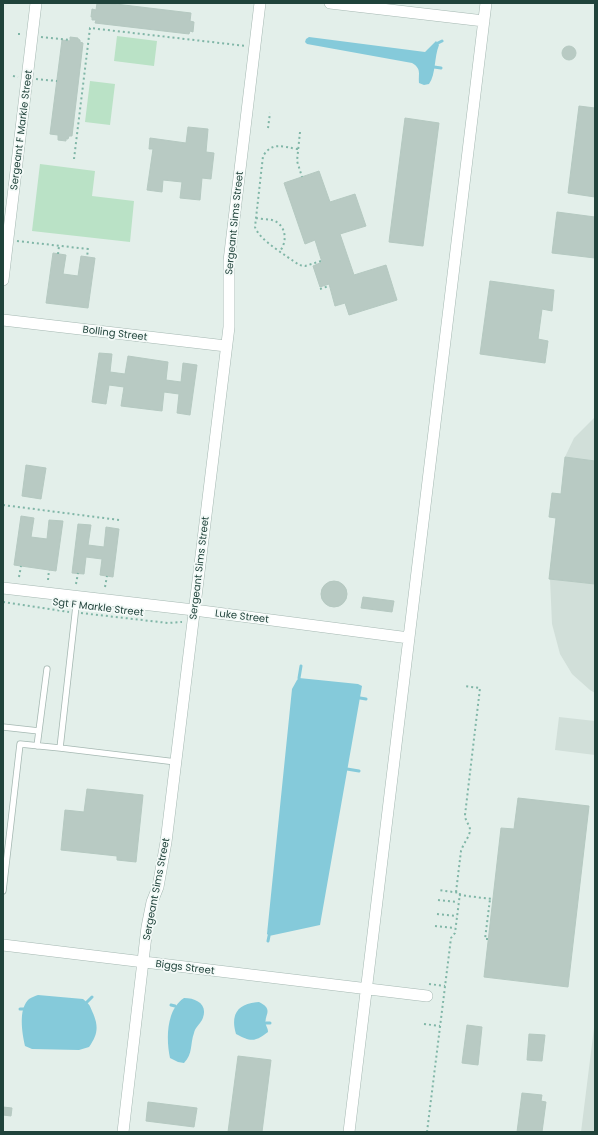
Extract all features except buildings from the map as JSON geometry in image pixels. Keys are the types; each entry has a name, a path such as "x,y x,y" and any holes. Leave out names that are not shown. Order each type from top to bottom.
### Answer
{"street":[{"name":"Sergeant F Markle Street","path":"3,280 36,3"},
{"name":"Sergeant Sims Street","path":"123,1132 147,927 162,864 176,762 226,346 229,315 229,261 260,3"},
{"path":"330,3 355,4 484,21"},
{"path":"349,1132 486,3"},
{"name":"Bolling Street","path":"3,320 226,346"},
{"name":"Luke Street","path":"3,588 194,610 409,638"},
{"name":"Biggs Street","path":"3,945 427,996"}],"lane":[{"path":"60,748 77,597"},
{"path":"37,746 47,669"},
{"path":"3,727 39,731"},
{"path":"3,891 20,744 176,762"}],"path":[{"path":"74,159 90,28 255,47"},
{"path":"18,34 70,40"},
{"path":"268,128 270,113"},
{"path":"300,132 297,161 302,177"},
{"path":"298,149 274,146 270,147 264,156 255,223 256,230 267,241 299,265 305,266 321,261"},
{"path":"256,218 273,221 282,227 285,238 283,247 280,251"},
{"path":"8,239 88,250 87,257"},
{"path":"58,254 59,246"},
{"path":"320,289 329,286"},
{"path":"3,505 119,520"},
{"path":"19,577 21,566"},
{"path":"48,580 49,570"},
{"path":"76,584 78,573"},
{"path":"105,587 107,576"},
{"name":"Sgt F Markle Street","path":"3,602 76,613 168,623 192,623"},
{"path":"456,892 461,851 470,832 465,815 480,688 464,686"},
{"path":"439,890 460,893 459,895 491,899 489,924 485,939 488,939"},
{"path":"427,1132 451,938 455,933 459,895"},
{"path":"438,900 458,902"},
{"path":"437,914 457,916"},
{"path":"435,926 455,928"},
{"path":"428,984 445,986"},
{"path":"424,1024 440,1026"}],"shaded area":[{"path":"595,417 595,461 565,457 574,438"},
{"path":"550,579 595,584 595,693 572,674 560,654 552,624"},
{"path":"559,717 595,721 595,755 555,750"},
{"path":"595,1020 595,1132 581,1132"}],"green space":[{"path":"117,36 157,41 154,66 114,61"},
{"path":"90,81 115,84 110,125 85,122"},
{"path":"40,164 95,171 92,196 134,201 130,242 32,231"}],"water":[{"path":"309,37 425,52 436,41 439,45 431,80 429,84 424,85 419,83 418,69 412,63 307,44 305,42"},
{"path":"299,678 358,684 362,686 320,925 269,936 267,934 292,689"},
{"path":"38,995 83,999 88,1003 96,1021 96,1034 89,1047 79,1050 32,1049 25,1046 22,1028 23,1009 29,999"},
{"path":"184,998 193,999 200,1003 203,1006 204,1015 196,1028 189,1056 184,1063 170,1058 168,1034 171,1017 174,1010 178,1003"},
{"path":"259,1002 264,1005 267,1010 265,1021 268,1032 260,1038 253,1040 249,1040 236,1034 234,1021 237,1011 241,1007"}],"waterway":[{"path":"438,43 442,41"},
{"path":"434,67 441,68"},
{"path":"299,678 301,666"},
{"path":"360,698 366,699"},
{"path":"347,769 359,771"},
{"path":"268,941 269,936"},
{"path":"87,1002 92,997"},
{"path":"171,1005 175,1006"}]}
